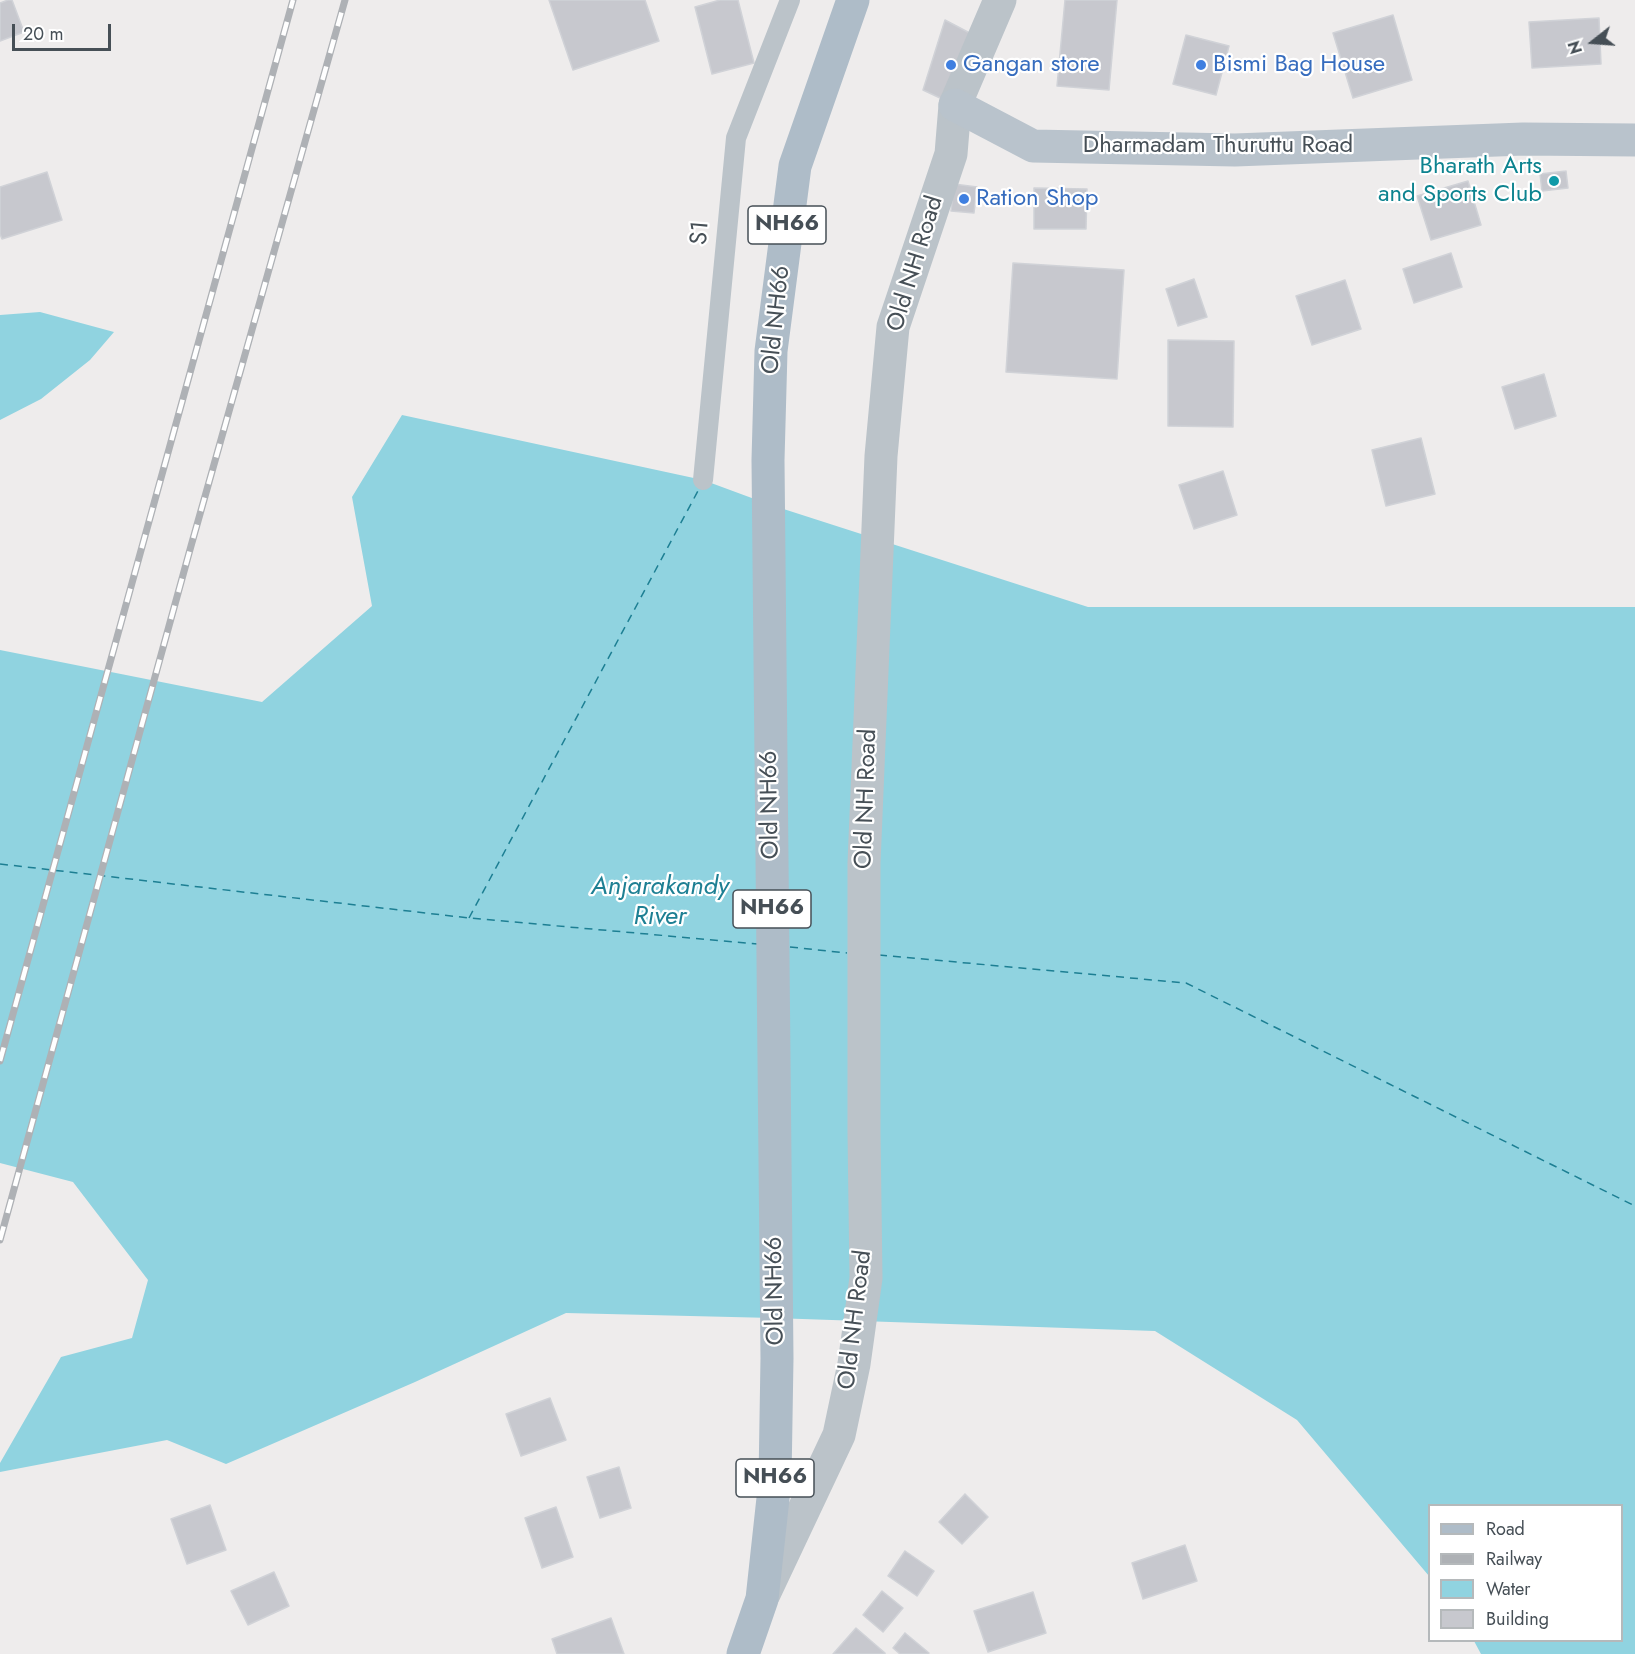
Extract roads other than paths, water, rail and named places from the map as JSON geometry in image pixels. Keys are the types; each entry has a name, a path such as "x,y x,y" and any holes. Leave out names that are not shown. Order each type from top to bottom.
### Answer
{"main road":[{"name":"Old NH66","path":"743,1654 762,1599 774,1480 777,1358 768,460 771,351 795,166 854,0"},
{"name":"Dharmadam Thuruttu Road","path":"955,105 1033,146 1235,150 1523,139 1635,140"}],"street":[{"name":"Old NH Road","path":"762,1599 839,1435 854,1364 866,1278 864,863 881,456 893,327 951,154 955,105 1000,0"}],"lane":[{"name":"S1","path":"703,480 736,138 790,0"}],"water":[{"path":"40,312 114,332 90,360 41,399 0,420 0,315"},
{"name":"Anjarakandy River","path":"402,415 703,480 768,504 1088,607 1635,607 1635,1654 1481,1654 1475,1642 1623,1642 1623,1504 1428,1504 1428,1575 1297,1420 1155,1331 566,1313 226,1464 167,1440 0,1472 0,1463 61,1357 132,1338 148,1280 73,1182 0,1163 0,650 262,702 372,606 352,497"}],"railway":[{"path":"0,1061 293,0"},
{"path":"0,1240 191,546 345,0"}],"place":[{"name":"Gangan store","path":"951,65"},
{"name":"Bismi Bag House","path":"1201,65"},
{"name":"Bharath Arts and Sports Club","path":"1554,181"},
{"name":"Ration Shop","path":"964,199"}]}
